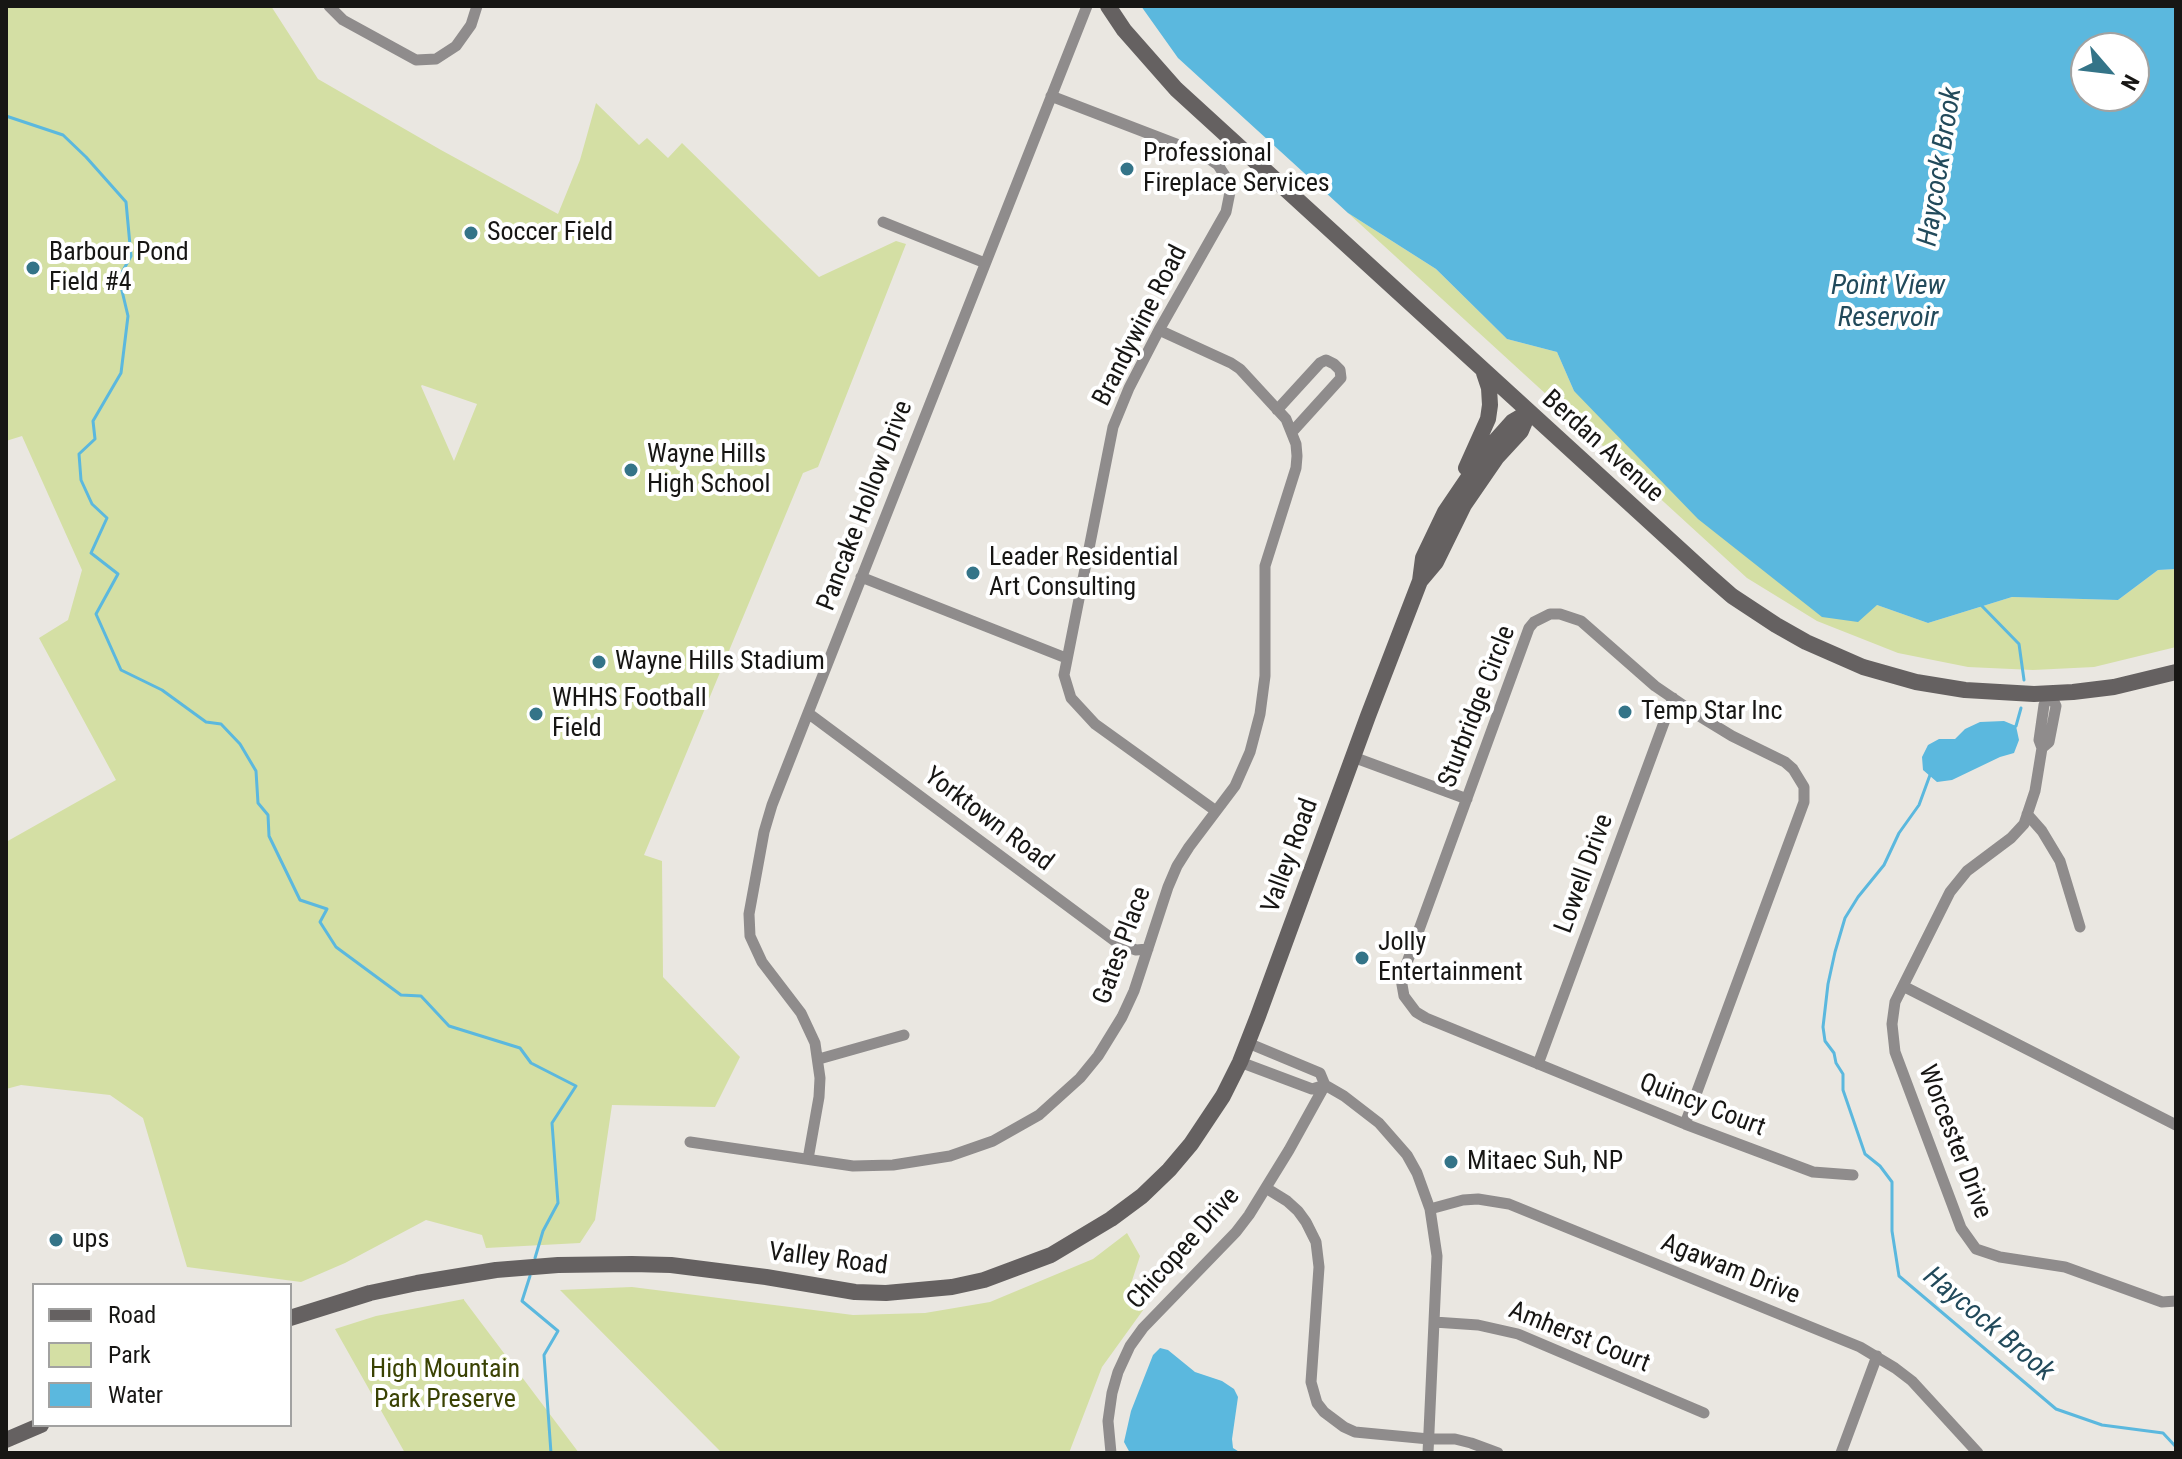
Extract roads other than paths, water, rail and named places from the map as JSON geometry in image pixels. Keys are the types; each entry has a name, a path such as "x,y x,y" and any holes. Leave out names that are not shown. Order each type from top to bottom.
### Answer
{"main road":[{"name":"Berdan Avenue","path":"1108,6 1124,30 1176,89 1732,596 1806,642 1863,667 1940,687 1991,693 2050,693 2114,687 2176,672"},
{"path":"1445,512 1488,419 1489,388 1483,371"},
{"name":"Valley Road","path":"292,1317 370,1293 417,1283 496,1270 558,1265 671,1265 871,1292 938,1289 984,1280 1051,1255 1111,1219 1142,1196 1169,1170 1191,1144 1223,1096 1248,1043 1420,581 1423,558 1445,512 1500,435 1512,422 1529,412"},
{"name":"Valley Road","path":"1420,581 1436,562 1464,505 1497,457 1521,431 1529,412"},
{"path":"6,1440 36,1427"}],"street":[{"path":"329,6 343,20 416,60 436,59 456,46 471,25 477,6"},
{"name":"Pancake Hollow Drive","path":"808,1159 819,1097 819,1059 815,1043 801,1013 762,962 748,923 764,832 861,577 1087,6"},
{"name":"Brandywine Road","path":"1051,96 1202,154 1224,173 1230,192 1226,212 1159,330 1113,427 1064,675 1066,686 1079,708 1095,724 1216,811"},
{"path":"883,222 985,263"},
{"name":"Gates Place","path":"690,1142 853,1166 922,1162 977,1148 1017,1129 1059,1098 1098,1056 1122,1017 1177,866 1244,769 1260,714 1265,676 1265,566 1297,456 1286,419 1240,369 1159,330"},
{"path":"1277,410 1320,363 1326,360 1340,370 1341,378 1292,432"},
{"path":"861,577 1066,658"},
{"name":"Sturbridge Circle","path":"1538,1064 1426,1018 1409,1005 1401,988 1401,979 1529,628 1542,617 1560,614 1581,621 1673,698 1732,736 1785,762 1800,778 1805,796 1685,1124"},
{"name":"Worcester Drive","path":"2050,693 2044,705 2039,740 2042,748 2035,791 2024,824 2011,838 1967,871 1950,892 1895,1002 1892,1024 1895,1052 1961,1228 1976,1249 2000,1257 2065,1267 2162,1302 2176,1301"},
{"name":"Lowell Drive","path":"1538,1064 1673,698"},
{"name":"Yorktown Road","path":"808,713 1119,944 1136,950 1148,949"},
{"path":"1353,757 1467,799"},
{"path":"2027,814 2042,831 2060,861 2080,927"},
{"path":"1903,986 2176,1125"},
{"path":"819,1059 904,1035"},
{"path":"1248,1043 1320,1073 1325,1085 1379,1123 1407,1155 1417,1173 1430,1209 1437,1256 1428,1453"},
{"path":"1240,1062 1312,1089 1325,1085"},
{"name":"Quincy Court","path":"1538,1064 1813,1172 1853,1175"},
{"name":"Chicopee Drive","path":"1111,1453 1108,1421 1112,1393 1130,1346 1159,1310 1249,1215 1325,1085"},
{"path":"1266,1188 1298,1211 1316,1242 1319,1267 1311,1382 1317,1403 1333,1420 1355,1432 1463,1441 1498,1453"},
{"name":"Agawam Drive","path":"1430,1209 1478,1199 1509,1204 1845,1341 1877,1356 1912,1381 1978,1453"},
{"name":"Amherst Court","path":"1434,1322 1478,1325 1518,1334 1704,1413"},
{"path":"1841,1453 1877,1356"}],"water":[{"name":"Point View Reservoir","path":"1141,6 2176,6 2176,569 2158,570 2118,600 2012,597 1928,623 1877,605 1858,622 1822,617 1698,519 1574,391 1557,352 1507,339 1436,269 1348,213 1178,58"},
{"path":"2004,721 2016,726 2019,740 2014,753 1952,780 1937,782 1923,770 1922,757 1928,745 1939,739 1955,739 1965,729 1980,722"},
{"path":"1160,1348 1168,1350 1195,1372 1222,1381 1234,1389 1238,1397 1232,1439 1233,1448 1241,1453 1130,1453 1124,1442 1131,1411 1153,1355"}],"waterway":[{"path":"6,116 63,135 126,202 131,256 119,278 128,316 121,373 93,421 95,439 79,454 81,480 92,504 107,518 91,553 118,574 96,614 121,670 162,690 206,722 221,724 240,744 256,771 258,803 268,815 269,836 300,900 327,909 320,922 336,947 401,995 421,996 449,1026 520,1048 531,1063 576,1086 552,1123 558,1203 543,1231 535,1258"},
{"name":"Haycock Brook","path":"1980,604 2019,644 2024,680"},
{"name":"Haycock Brook","path":"2013,728 2021,708"},
{"name":"Haycock Brook","path":"1930,775 1919,805 1899,833 1884,865 1845,918 1828,984 1823,1027 1825,1041 1843,1074 1843,1090 1865,1154 1880,1166 1892,1182 1892,1231 1899,1276 2056,1409 2102,1425 2163,1433 2176,1447"},
{"path":"530,1276 522,1301 558,1331 544,1355 551,1453"}],"place":[{"name":"Professional Fireplace Services","path":"1127,169"},
{"name":"Soccer Field","path":"471,233"},
{"name":"Barbour Pond Field #4","path":"33,268"},
{"name":"Wayne Hills High School","path":"631,470"},
{"name":"Leader Residential Art Consulting","path":"973,573"},
{"name":"Wayne Hills Stadium","path":"599,662"},
{"name":"Temp Star Inc","path":"1625,712"},
{"name":"WHHS Football Field","path":"536,714"},
{"name":"Jolly Entertainment","path":"1362,958"},
{"name":"Mitaec Suh, NP","path":"1451,1162"},
{"name":"ups","path":"56,1240"}],"park label":[{"name":"High Mountain Park Preserve","path":"445,1385"}]}
